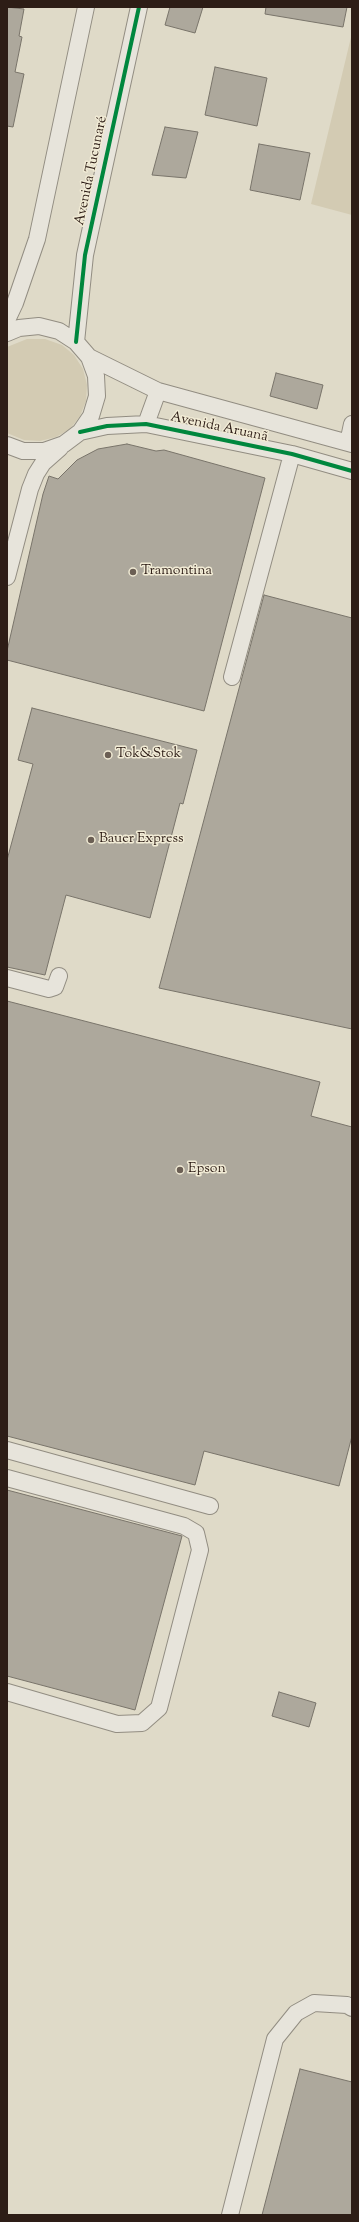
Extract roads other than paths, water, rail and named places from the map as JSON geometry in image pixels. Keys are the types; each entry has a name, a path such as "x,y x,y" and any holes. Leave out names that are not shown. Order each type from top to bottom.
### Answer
{"street":[{"path":"7,320 15,303 37,239 86,7"},
{"name":"Avenida Tucunaré","path":"76,342 85,255 139,7"},
{"path":"7,333 19,328 39,326 59,331 76,342 89,357 96,376 97,396 91,416 80,432 43,463 36,474 30,489 7,577"},
{"name":"Avenida Aruanã","path":"89,357 158,391 350,443"},
{"name":"Avenida Aruanã","path":"146,424 158,391"},
{"name":"Avenida Aruanã","path":"80,432 107,426 146,424 292,454 352,471"},
{"path":"350,443 352,424"},
{"path":"7,445 23,451 44,451 64,444"},
{"path":"232,677 292,454"},
{"path":"7,978 49,989 55,987 59,976"},
{"path":"7,1450 210,1506"},
{"path":"7,1478 184,1526 196,1533 200,1550 159,1708 142,1723 118,1724 7,1692"},
{"path":"230,2215 275,2040 296,2013 314,2003 347,2005 352,2008"}],"place":[{"name":"Tramontina","path":"133,572"},
{"name":"Tok&Stok","path":"108,755"},
{"name":"Bauer Express","path":"91,840"},
{"name":"Epson","path":"180,1170"}]}
